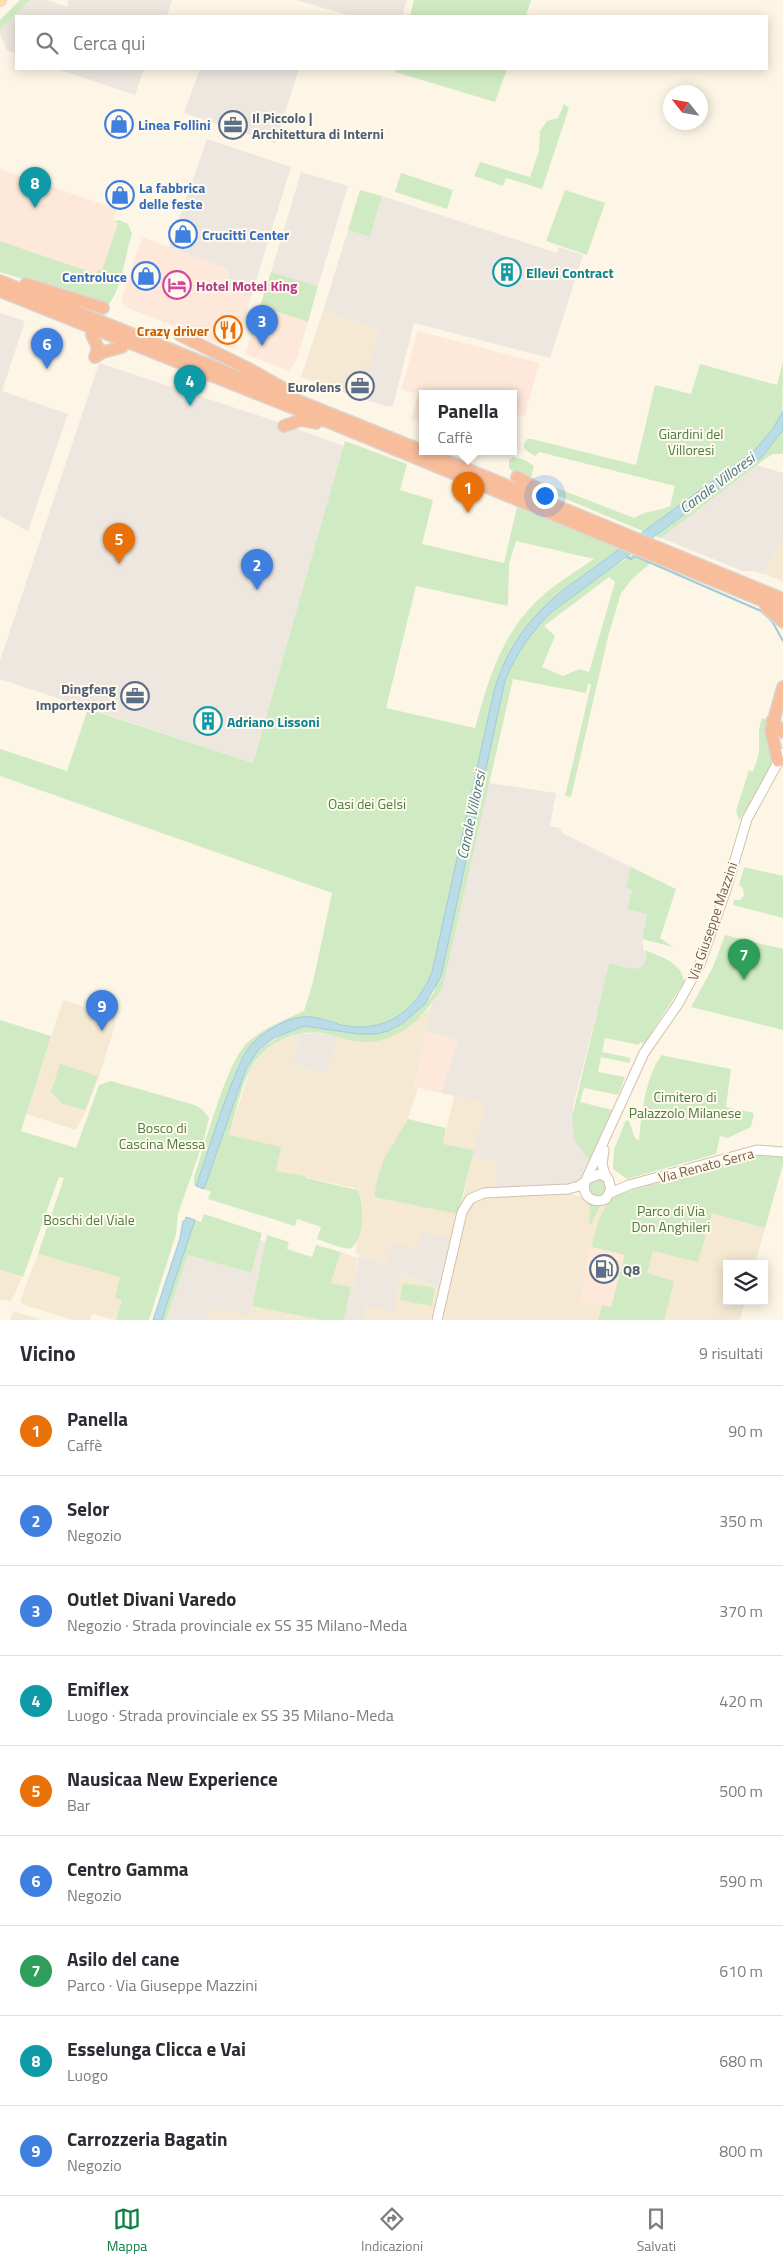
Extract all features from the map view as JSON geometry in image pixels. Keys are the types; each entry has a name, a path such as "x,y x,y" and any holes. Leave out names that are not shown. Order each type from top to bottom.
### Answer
{"highway":[{"path":"0,275 103,308"},
{"path":"0,280 289,402 441,469 585,527 626,538"},
{"path":"0,291 191,367 355,423 419,449"},
{"path":"0,298 184,371 191,367"},
{"path":"92,335 98,348 95,357 103,352 122,347"},
{"path":"180,335 355,423"},
{"path":"284,426 301,420 327,427 336,424"},
{"path":"433,455 737,584 783,599"},
{"path":"517,478 626,538"},
{"path":"737,584 757,582 783,592"},
{"path":"737,584 783,609"},
{"path":"737,584 741,596 774,612 783,622"},
{"path":"781,757 771,735 772,721 783,687"},
{"path":"772,721 783,732"},
{"path":"771,735 783,741"}],"street":[{"name":"Via Giuseppe Mazzini","path":"587,1180 644,1053 691,982 700,964 726,890 746,819 781,757"},
{"name":"Via Giuseppe Mazzini","path":"606,1139 602,1159 608,1179"},
{"name":"Via Renato Serra","path":"610,1193 629,1185 757,1150 783,1152"},
{"path":"437,1320 462,1212 470,1199 484,1193 568,1189 579,1186 595,1174 608,1179 610,1193 606,1199 597,1201 568,1189"},
{"name":"Via Renato Serra","path":"608,1179 616,1185 629,1185"},
{"path":"586,1195 587,1180"}],"shaded area":[{"path":"30,0 47,0 67,7 69,0 172,0 167,15 15,15 15,54 7,50 0,35 0,29"},
{"path":"296,0 407,0 402,15 348,15"},
{"path":"60,70 144,70 135,95"},
{"path":"200,70 299,70 275,143 184,113"},
{"path":"207,139 291,167 251,297 224,288 230,270 169,247"},
{"path":"0,169 117,209 113,221 118,222 102,270 96,274 0,241"},
{"path":"301,172 348,186 318,286 271,272"},
{"path":"382,196 557,253 559,247 583,255 550,358 414,323 393,406 388,407 351,395 360,365 369,367 380,329 323,311 348,230 370,237"},
{"path":"142,237 231,270 225,288 251,297 235,350 126,307 121,302"},
{"path":"260,306 308,322 297,359 289,371 245,354"},
{"path":"323,311 381,329 369,368 360,365 351,395 301,377"},
{"path":"0,313 25,321 2,391 68,414 28,531 0,516"},
{"path":"418,331 539,363 525,416 518,415 517,418 517,390 419,390 419,422 411,420 418,394 401,389"},
{"path":"99,363 281,423 344,446 253,763 0,679 0,661"},
{"path":"757,465 783,473 783,542 780,543 764,574 743,571 661,538"},
{"path":"783,542 783,582 764,574 780,543"},
{"path":"489,783 556,793 550,826 560,828 562,833 631,867 627,888 632,889 647,914 642,939 646,961 643,966 634,969 609,964 573,1106 574,1139 590,1162 583,1179 575,1186 496,1191 496,1161 472,1157 485,1103 441,1093 458,1041 426,1031 432,1004 443,986"},
{"path":"63,1000 115,1017 115,1026 99,1076 86,1111 76,1130 26,1114"},
{"path":"432,1004 414,1087 418,1088 406,1124 381,1167 374,1197 460,1214 454,1239 416,1250 386,1264 355,1253 363,1212 362,1201 355,1188 275,1171 229,1135 250,1070 262,1053 278,1041 299,1034 293,1064 326,1074 338,1037 356,1041 382,1040 403,1030 428,1010"},
{"path":"426,1031 458,1041 441,1093 414,1087"},
{"path":"318,1033 338,1037 326,1074 293,1064 299,1034"},
{"path":"454,1096 485,1103 474,1150 443,1144"},
{"path":"760,1155 783,1164 756,1260 723,1260 723,1305 744,1305 740,1320 440,1320 464,1210 478,1197 568,1192 593,1203 601,1203 619,1194","holes":["589,1246 625,1255 611,1307 581,1301"]},
{"path":"472,1157 497,1161 496,1191 481,1188 462,1202"},
{"path":"423,1232 454,1239 442,1288 400,1274 394,1311 366,1306 363,1320 344,1320 351,1287 354,1288 359,1255 386,1264 393,1243 416,1249"},
{"path":"260,1240 266,1242 250,1316 212,1308 208,1320 166,1320 188,1255 250,1273"},
{"path":"588,1246 626,1255 611,1307 581,1301"},
{"path":"341,1252 358,1258 354,1288 331,1283"},
{"path":"38,1254 121,1277 115,1298 122,1300 116,1320 92,1314 90,1320 74,1320 24,1305 20,1301"},
{"path":"0,1270 22,1278 11,1301 0,1300"},
{"path":"399,1274 442,1288 430,1320 363,1320 366,1306"},
{"path":"252,1306 321,1320 208,1320 212,1307 250,1316"},
{"path":"13,1311 43,1320 10,1320"}],"green space":[{"path":"20,0 30,0 0,29 0,20"},
{"path":"414,0 531,0 526,15 410,15"},
{"path":"396,70 507,70 495,102 395,72"},
{"path":"564,104 569,108 542,189 506,178 503,186 474,176 480,162 530,177 539,151 540,131 547,121 558,118"},
{"path":"401,173 453,190 447,209 395,192"},
{"path":"360,190 382,196 370,237 348,230"},
{"path":"565,190 605,203 587,255 546,241"},
{"path":"119,220 128,224 132,234 121,279 109,304 106,305 0,272 0,241 96,274 98,269 102,270 118,223 113,221"},
{"path":"271,272 318,286 308,322 260,306"},
{"name":"Giardini del Villoresi","path":"783,361 782,412 770,433 742,461 645,532 542,489 514,473 509,468 509,460 513,457 525,460 534,466 531,478 634,518 644,513 665,508 670,506 675,486 539,452 535,456 524,449 524,444 527,439 532,439 636,465 655,385 691,394 700,364 777,385"},
{"path":"783,430 783,454 773,454 765,459 661,538 655,536 762,457"},
{"name":"Oasi dei Gelsi","path":"345,441 407,464 400,490 433,500 422,544 504,563 517,507 621,549 566,589 536,616 523,633 499,674 432,972 420,995 404,1012 394,1019 383,1023 358,1027 304,1018 286,1022 260,1037 247,1050 237,1067 196,1186 194,1185 194,1177 210,1126 231,1068 239,1053 247,1043 260,1033 304,1011 313,982 332,893 0,776 0,749 67,771 88,709 253,763","holes":["516,541 594,559 553,587 522,617 511,633 494,668 475,728 386,708 416,586 508,606 509,564"]},
{"path":"633,554 653,561 632,579 621,593 608,637 571,797 565,796 591,685 588,683 586,693 513,679 443,986 430,1006 403,1031 382,1040 370,1042 357,1041 321,1033 303,1033 285,1038 262,1053 247,1077 229,1135 281,1147 276,1171 305,1176 306,1178 357,1190 360,1195 362,1220 356,1244 348,1249 340,1247 317,1239 321,1227 297,1219 295,1226 208,1199 211,1192 204,1189 247,1067 259,1049 287,1032 304,1026 345,1033 403,1023 425,1004 434,992 505,681 515,659 527,640 542,623 575,594","holes":["609,577 615,582 589,672 579,669 563,676 542,667 555,636 544,626"]},
{"path":"762,718 769,721 774,760 753,800 739,820 736,811 749,770 753,772 759,753 759,729"},
{"path":"631,867 676,889 660,938 673,947 642,939 647,914 627,909 632,890 626,888"},
{"path":"744,867 783,876 783,918 733,905 734,900 740,900 744,895 743,888 739,885"},
{"path":"725,935 783,949 783,1030 691,1007 713,967"},
{"path":"645,950 675,965 682,975 684,982 644,1044 640,1042 639,1045 605,1038 602,1052 631,1058 629,1063 601,1057 598,1072 625,1077 618,1095 584,1088 580,1102 613,1110 590,1162 574,1140 572,1117 609,963 629,968 640,967 646,959"},
{"path":"0,1020 51,1036 21,1131 76,1148 99,1085 111,1081 195,1105 203,1110 209,1118 204,1139 178,1214 176,1234 149,1320 116,1320 122,1300 115,1298 120,1277 38,1254 64,1178 59,1177 23,1277 0,1270"},
{"name":"Cimitero di Palazzolo Milanese","path":"660,1055 731,1069 726,1107 754,1113 751,1127 728,1138 720,1136 716,1154 627,1179 613,1169 614,1149 626,1120 629,1121 635,1138 639,1141 647,1089"},
{"path":"60,1064 98,1076 85,1110 63,1104 51,1092"},
{"path":"408,1119 446,1128 443,1144 474,1150 458,1214 374,1197 384,1159"},
{"name":"Parco di Via Don Anghileri","path":"769,1154 783,1156 783,1164 765,1228 712,1213 698,1262 653,1251 647,1273 674,1281 664,1320 598,1320 602,1305 611,1307 625,1255 592,1247 600,1217 613,1198 619,1194 750,1157"},
{"path":"598,1179 606,1184 607,1188 602,1196 598,1197 590,1192 589,1188 594,1180"},
{"path":"590,1203 601,1204 591,1224 589,1223"},
{"path":"204,1214 262,1233 251,1273 188,1255 166,1320 162,1320 195,1220 201,1222"},
{"path":"267,1235 289,1242 287,1249 312,1257 316,1245 341,1252 331,1283 351,1287 344,1320 321,1320 252,1306"},
{"path":"403,1283 435,1288 432,1306 400,1300"}],"water":[{"name":"Canale Villoresi","path":"783,411 783,430 762,457 553,611 531,635 519,652 505,681 441,976 425,1004 403,1023 388,1031 376,1034 357,1034 304,1026 274,1038 259,1049 247,1067 204,1189 196,1186 237,1069 256,1039 281,1023 301,1017 317,1018 358,1027 386,1022 408,1008 425,986 432,972 494,691 505,661 529,623 562,591 755,450 772,430"},
{"path":"186,1217 195,1220 162,1320 153,1320 180,1238 183,1221 185,1221"}],"waterway":[{"path":"627,557 631,559 635,556 761,611 772,621 783,641"}],"place":[{"name":"Linea Follini","path":"119,124"},
{"name":"Il Piccolo | Architettura di Interni","path":"233,125"},
{"name":"La fabbrica delle feste","path":"120,195"},
{"name":"Esselunga Clicca e Vai","path":"35,208"},
{"name":"Crucitti Center","path":"183,234"},
{"name":"Ellevi Contract","path":"507,272"},
{"name":"Centroluce","path":"146,276"},
{"name":"Hotel Motel King","path":"177,285"},
{"name":"Crazy driver","path":"228,330"},
{"name":"Outlet Divani Varedo","path":"262,346"},
{"name":"Centro Gamma","path":"47,369"},
{"name":"Eurolens","path":"360,386"},
{"name":"Emiflex","path":"190,406"},
{"name":"Panella","path":"468,513"},
{"name":"Nausicaa New Experience","path":"119,564"},
{"name":"Selor","path":"257,590"},
{"name":"Dingfeng Importexport","path":"135,696"},
{"name":"Adriano Lissoni","path":"208,721"},
{"name":"Asilo del cane","path":"744,980"},
{"name":"Carrozzeria Bagatin","path":"102,1031"},
{"name":"Q8","path":"604,1269"}],"park label":[{"name":"Bosco di Cascina Messa","path":"162,1136"},
{"name":"Boschi del Viale","path":"89,1219"}]}
